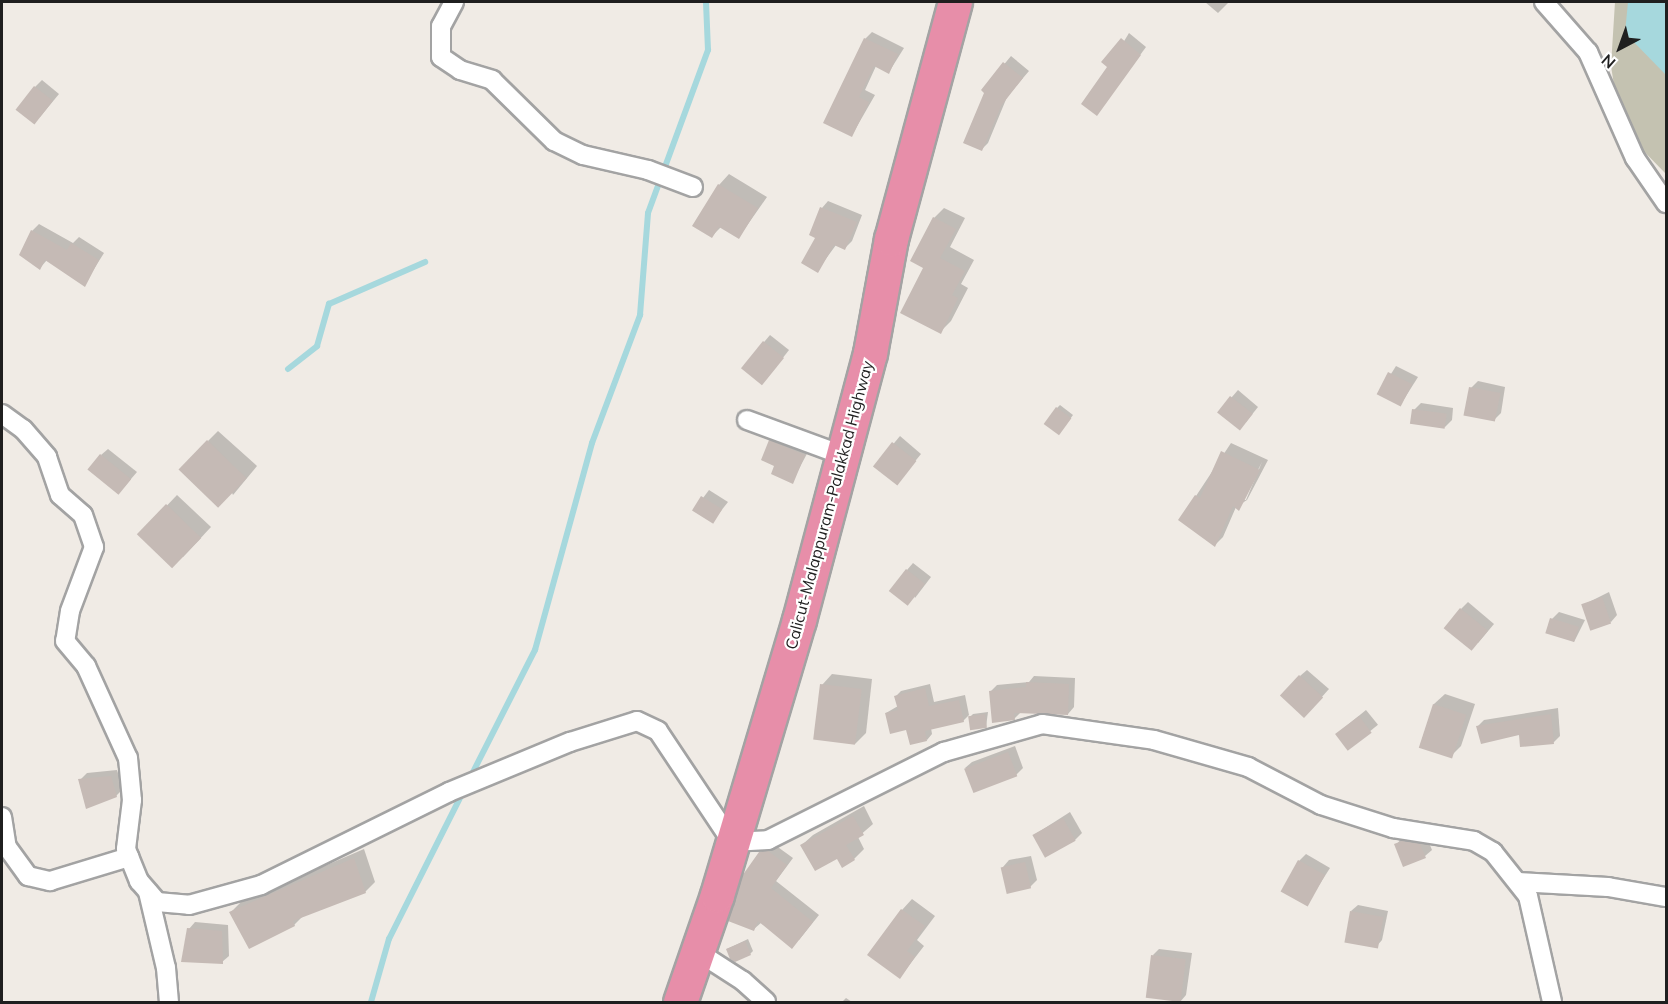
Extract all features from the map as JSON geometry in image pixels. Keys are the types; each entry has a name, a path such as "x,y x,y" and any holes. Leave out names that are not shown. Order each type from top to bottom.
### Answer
{"highway":[{"name":"Calicut-Malappuram-Palakkad Highway","path":"680,1002 698,952 799,620 870,353 891,239 955,2"}],"street":[{"path":"454,2 441,26 441,57 460,70 492,80 554,141 583,154 648,170 684,183"},
{"path":"1544,2 1588,52 1635,158 1666,202"},
{"path":"2,414 23,429 47,457 60,495 83,515 94,547 70,611 65,641 86,666 128,758 132,800 126,849 139,881 158,902 189,905 261,885 448,792 522,760 637,721 658,731 732,842 768,840 944,752 1042,724 1154,740 1248,767 1321,805 1393,828 1474,841 1492,852 1528,896 1552,1002"},
{"path":"747,420 842,455"},
{"path":"2,817 7,847 28,876 50,881 129,858"},
{"path":"1518,882 1608,887 1666,897"},
{"path":"148,892 166,969 169,1002"},
{"path":"698,952 743,981 766,1002"}],"shaded area":[{"path":"1615,2 1666,2 1666,174 1630,137 1617,104 1611,66"}],"water":[{"path":"1628,2 1666,2 1666,75 1625,33"}],"building":[{"path":"864,38 898,54 889,74 874,66 859,97 869,102 852,137 823,123"},
{"path":"1121,38 1141,55 1097,116 1081,104 1107,67 1101,62"},
{"path":"1003,62 1023,78 1001,106 982,151 963,143 984,93 981,90"},
{"path":"34,86 53,101 34,124 16,110"},
{"path":"718,184 758,208 739,239 719,227 712,238 692,226"},
{"path":"820,207 857,222 845,250 834,245 818,273 801,263 815,238 809,235"},
{"path":"933,217 956,229 940,258 965,271 952,295 958,298 941,334 900,313 923,268 910,261"},
{"path":"31,230 67,250 71,243 99,260 85,287 45,260 40,270 19,255"},
{"path":"763,341 784,358 762,385 741,368"},
{"path":"1388,372 1412,384 1401,407 1377,394"},
{"path":"1469,387 1500,393 1495,422 1463,415"},
{"path":"1230,396 1253,414 1240,430 1217,413"},
{"path":"1056,407 1071,418 1059,435 1044,424"},
{"path":"1412,409 1447,414 1445,429 1410,424"},
{"path":"207,440 247,478 218,508 179,469"},
{"path":"769,440 805,455 793,484 771,474 774,466 761,460"},
{"path":"892,442 916,461 897,486 873,466"},
{"path":"1221,451 1260,470 1239,511 1233,506 1215,547 1178,520 1195,495 1200,498"},
{"path":"100,454 131,479 118,495 87,470"},
{"path":"701,496 722,509 713,524 692,510"},
{"path":"166,504 201,538 172,568 137,534"},
{"path":"906,569 925,584 908,606 889,591"},
{"path":"1602,597 1611,623 1590,631 1581,604"},
{"path":"1460,608 1488,631 1472,651 1444,628"},
{"path":"1550,618 1579,627 1574,642 1545,633"},
{"path":"1299,675 1323,698 1304,718 1280,695"},
{"path":"1026,682 1069,684 1068,715 1014,713 1015,720 992,723 989,691 1026,687"},
{"path":"820,684 862,689 855,745 813,740"},
{"path":"925,688 929,706 959,700 964,722 925,731 927,741 910,745 906,730 890,734 885,713 898,710 894,696"},
{"path":"1433,704 1466,715 1452,759 1419,748"},
{"path":"985,714 987,728 970,730 968,716"},
{"path":"1551,714 1554,744 1520,747 1519,735 1481,744 1476,726"},
{"path":"1359,716 1372,733 1348,751 1335,734"},
{"path":"1008,752 1017,776 973,793 964,769"},
{"path":"111,776 117,797 86,809 78,779"},
{"path":"853,816 864,835 846,845 855,860 842,868 837,859 815,871 800,845"},
{"path":"1063,818 1076,841 1045,858 1032,835"},
{"path":"1402,841 1420,844 1426,858 1403,867 1394,844"},
{"path":"768,851 787,865 771,888 813,922 792,949 758,921 754,931 728,921 742,876 759,852"},
{"path":"354,858 366,893 293,921 295,926 249,949 229,912"},
{"path":"1298,860 1325,875 1308,907 1281,891"},
{"path":"1025,862 1031,888 1007,894 1001,868"},
{"path":"901,909 925,926 907,951 915,957 900,979 867,955"},
{"path":"1350,911 1383,917 1378,948 1344,943"},
{"path":"187,928 222,931 223,964 181,962"},
{"path":"745,941 751,955 735,962 730,959 726,949"},
{"path":"1151,955 1186,959 1180,1002 1146,998"}],"waterway":[{"path":"470,778 535,650 592,443 640,315 648,213 708,50 706,2"},
{"path":"288,369 317,346 329,304 425,262"},
{"path":"371,1002 389,939 464,790"}]}
